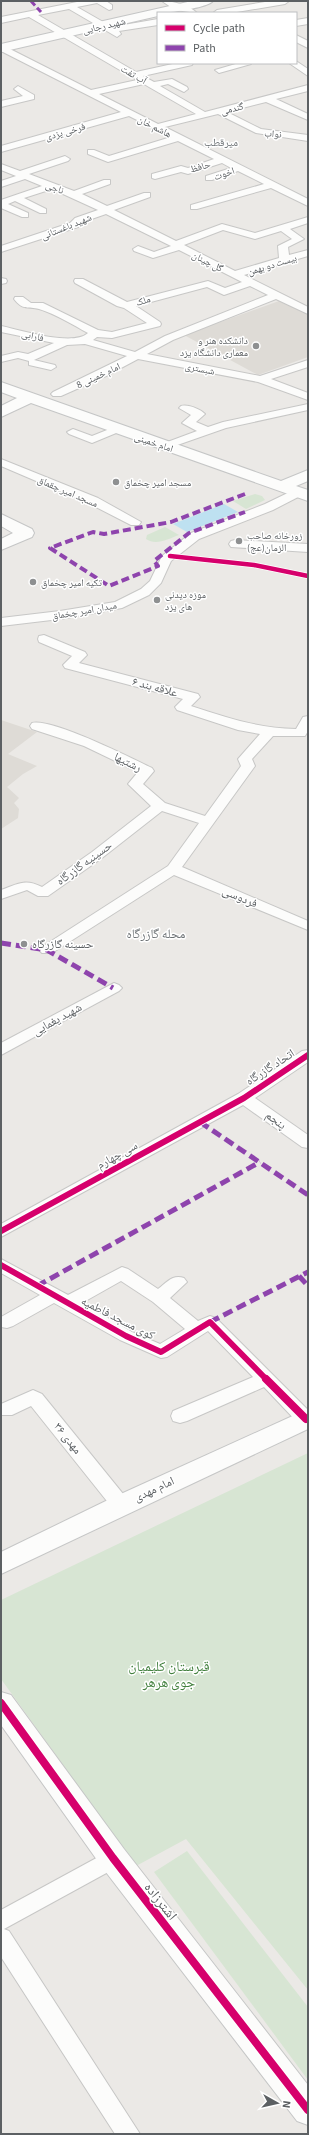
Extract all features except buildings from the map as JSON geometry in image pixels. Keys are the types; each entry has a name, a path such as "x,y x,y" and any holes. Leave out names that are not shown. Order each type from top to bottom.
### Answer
{"main road":[{"name":"شهید رجایی","path":"168,12 180,7 206,1"},
{"name":"شهید رجایی","path":"1,48 63,34 111,30 156,17"},
{"name":"امام خمینی","path":"1,387 303,494"},
{"path":"1,412 29,398"},
{"path":"280,486 308,475"},
{"path":"1,519 26,533 1,545"},
{"name":"امام مهدی","path":"1,1564 121,1504 307,1418"},
{"name":"اشترزاده","path":"1,1703 113,1858 308,2110"}],"street":[{"path":"1,20 94,1"},
{"path":"100,1 109,7"},
{"path":"166,1 191,12"},
{"path":"228,12 285,1"},
{"path":"70,6 111,30"},
{"path":"1,10 11,18"},
{"name":"آب تفت","path":"30,14 204,115"},
{"path":"297,23 308,21"},
{"path":"297,39 308,45"},
{"name":"هاشم خان","path":"1,48 308,203"},
{"path":"102,56 119,53"},
{"path":"8,61 22,58"},
{"path":"134,74 184,64"},
{"path":"210,64 232,78"},
{"path":"219,70 247,64"},
{"path":"294,64 308,73"},
{"path":"90,93 169,81 184,89"},
{"name":"گندمی","path":"156,127 308,88"},
{"path":"1,104 31,97 18,90"},
{"path":"268,99 308,117"},
{"name":"نواب","path":"219,111 259,131 308,138"},
{"name":"فرخی یزدی","path":"1,149 129,113"},
{"path":"90,152 108,159 179,138"},
{"path":"1,184 64,159"},
{"name":"حافظ","path":"155,176 181,169 188,171 222,160"},
{"name":"ناجی","path":"1,167 74,194 108,210"},
{"name":"اخوت","path":"209,178 239,168"},
{"path":"74,194 107,182"},
{"path":"194,207 272,185"},
{"path":"1,203 51,186"},
{"name":"شهید باغستانی","path":"5,248 74,225 79,220 147,194"},
{"path":"16,198 43,211"},
{"path":"1,203 25,215"},
{"name":"گل چینان","path":"108,210 308,311"},
{"path":"138,249 153,255 222,227 255,236 308,220"},
{"path":"66,228 81,235"},
{"path":"282,228 299,239 283,246 284,260"},
{"path":"165,239 184,233"},
{"path":"27,241 40,248"},
{"path":"5,248 19,252"},
{"name":"بیست دو بهمن","path":"235,274 308,252"},
{"path":"79,281 121,304 127,305"},
{"name":"ملک","path":"127,305 208,284 224,292 252,282"},
{"name":"امام خمینی 8","path":"57,394 139,356 169,338 278,295"},
{"path":"18,299 29,306 39,305 74,321 95,333 85,341"},
{"name":"ملک","path":"95,333 112,335 156,324 127,305"},
{"name":"فارابی","path":"1,329 65,342"},
{"name":"شبستری","path":"65,342 85,341 139,356 219,368 261,379 308,396"},
{"path":"21,369 31,360 65,342"},
{"path":"1,359 18,355 51,367"},
{"path":"261,379 308,363"},
{"path":"185,408 199,414 188,422 208,431"},
{"path":"166,446 223,425 308,408"},
{"path":"241,413 252,420"},
{"path":"74,432 92,440 117,429"},
{"name":"مسجد امیر چقماق","path":"1,462 94,501 135,522"},
{"name":"میدان امیر چخماق","path":"1,622 60,615 118,605 145,592 155,582 166,559 195,536 303,494"},
{"path":"235,544 308,548"},
{"name":"علاقه بند ۶","path":"44,639 80,655 70,665 193,697 182,707 243,727 269,732"},
{"path":"47,950 173,869 248,766 245,759 269,732 300,733 308,720"},
{"name":"رشتیها","path":"37,726 89,743 147,771 135,784 160,806 207,821"},
{"name":"حسینیه گازرگاه","path":"1,894 28,885 43,893 97,855 160,806"},
{"name":"فردوسی","path":"173,869 308,926"},
{"name":"شهید یغمایی","path":"1,1050 114,988"},
{"name":"اتحاد گازرگاه","path":"244,1098 308,1055"},
{"name":"پنجم","path":"244,1098 308,1143"},
{"name":"سی چهارم","path":"1,1231 244,1098"},
{"name":"کوی مسجد فاطمیه","path":"1,1265 60,1300 126,1336 161,1352 196,1329 210,1322 307,1418"},
{"path":"7,1322 120,1273 125,1274 159,1298 196,1329"},
{"path":"159,1298 178,1282"},
{"path":"180,1416 266,1379"},
{"name":"مهدی ۳۶","path":"5,1410 33,1397 36,1399 121,1504"},
{"path":"1,1921 113,1858"},
{"path":"1,1938 128,2134"}],"shaded area":[{"name":"دانشکده هنر و معماری دانشگاه یزد","path":"279,301 308,314 308,357 258,375 184,335"},
{"path":"1,720 37,732 8,754 37,766 23,774 7,787 19,798 14,803 19,809 18,818 1,829"}],"green space":[{"path":"255,494 262,496 265,500 246,509 233,501"},
{"path":"165,527 179,535 158,542 146,539 147,535"},
{"name":"قبرستان کلیمیان جوی هرهر","path":"308,1453 308,1990 186,1839 136,1866 1,1679 1,1600"},
{"path":"187,1851 308,2007 308,2080 154,1872"}],"water":[{"path":"224,504 238,512 187,532 173,524"}],"marked path":[{"path":"31,1 41,12"},
{"path":"245,494 171,522 104,534 93,532 50,548 109,586 158,566 154,561 189,533 245,512"},
{"path":"1,943 47,950 113,988"},
{"path":"200,1122 308,1195"},
{"path":"37,1286 260,1162"},
{"path":"210,1322 308,1272"},
{"path":"299,1276 308,1286"}],"cycle path":[{"path":"170,556 231,564 254,565 308,576"},
{"path":"1,1231 244,1098 308,1055"},
{"path":"1,1265 126,1336 161,1352 210,1322 306,1419"},
{"path":"1,1703 113,1858 308,2110"}],"place":[{"name":"دانشکده هنر و معماری دانشگاه یزد","path":"256,346"},
{"name":"مسجد امیر چخماق","path":"116,482"},
{"name":"زورخانه صاحب الزمان(عج)","path":"239,541"},
{"name":"تکیه امیر چخماق","path":"33,582"},
{"name":"موزه دیدنی های یزد","path":"157,600"},
{"name":"حسینه گازرگاه","path":"24,944"}],"district":[{"name":"میرقطب","path":"221,142"},
{"name":"محله گازرگاه","path":"156,933"}]}
